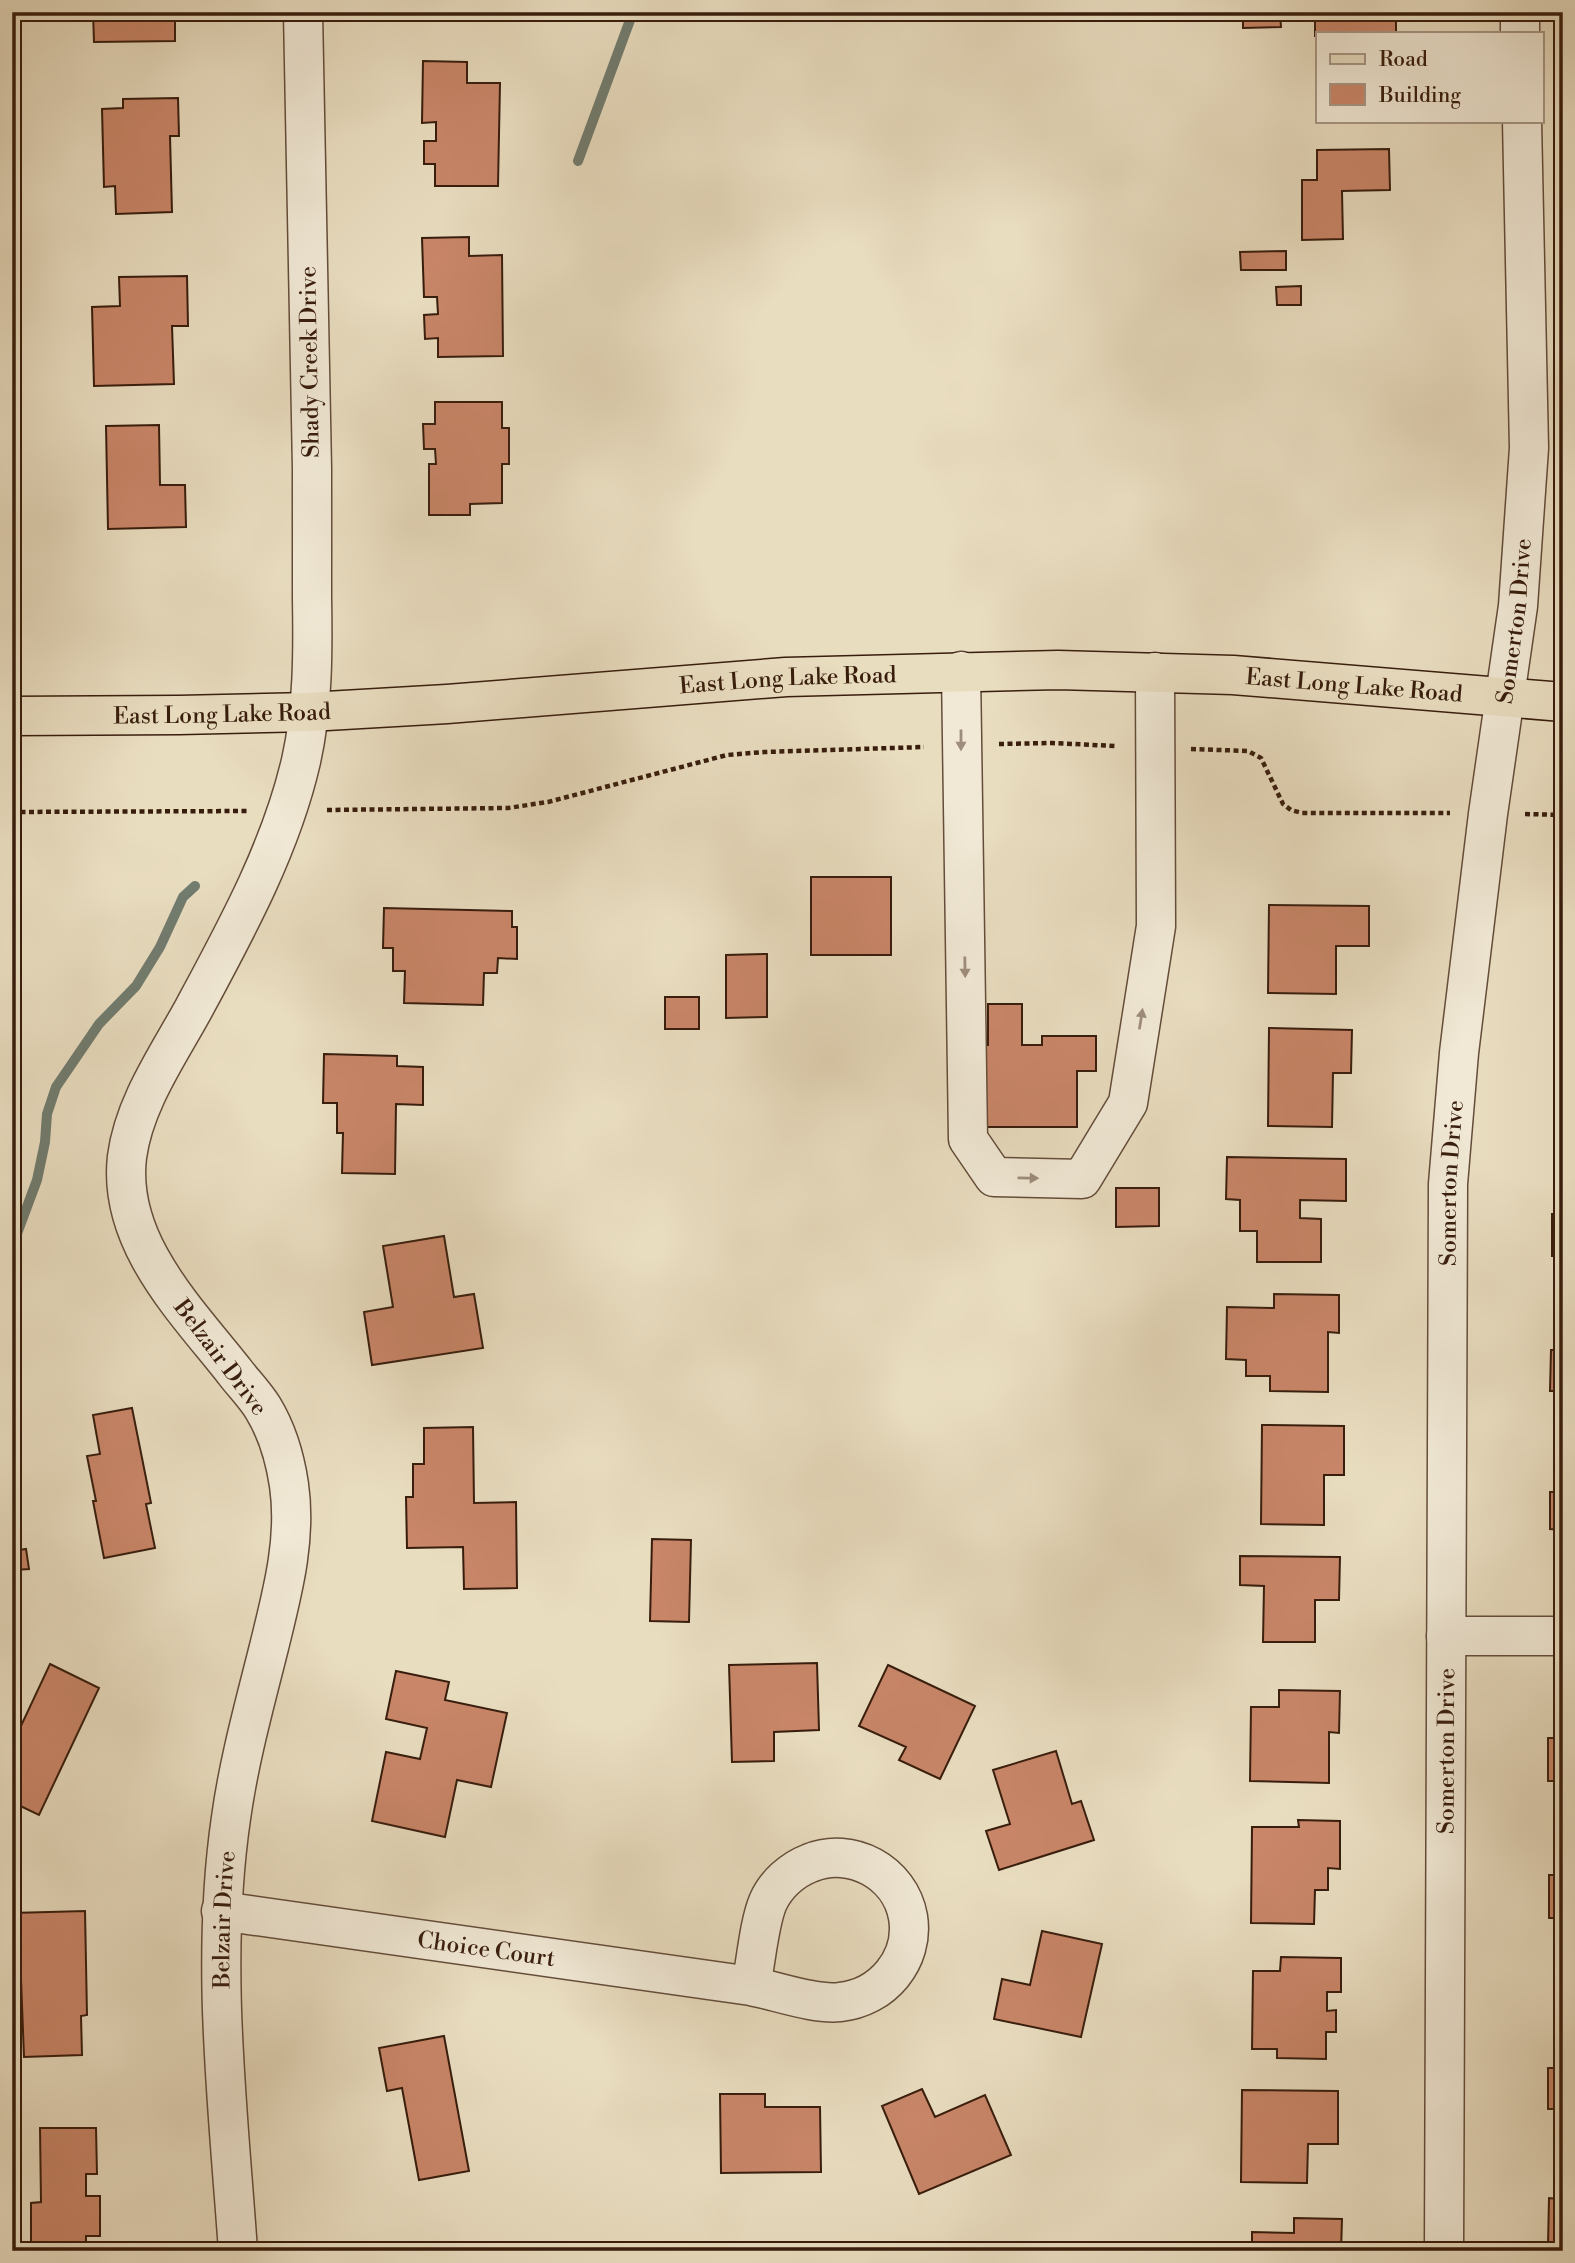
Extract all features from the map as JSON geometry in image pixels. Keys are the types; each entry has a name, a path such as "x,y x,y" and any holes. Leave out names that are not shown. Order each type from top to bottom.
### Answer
{"main road":[{"name":"East Long Lake Road","path":"12,716 309,712 447,704 786,677 1058,670 1246,676 1563,702"}],"street":[{"name":"Shady Creek Drive","path":"303,12 312,500 313,631 309,712"},
{"path":"1520,12 1520,32"},
{"name":"Somerton Drive","path":"1444,2251 1448,1184 1459,1053 1488,814 1518,606 1529,448 1522,122"},
{"path":"961,671 968,1139 994,1177 1082,1179 1128,1103 1156,926 1155,672"},
{"name":"Belzair Drive","path":"238,2251 223,2026 221,1911 230,1826 240,1766 285,1585 289,1554 290,1494 285,1463 275,1433 261,1405 166,1286 137,1231 130,1207 127,1155 137,1120 156,1075 239,921 270,854 301,763 309,712"},
{"path":"1446,1636 1563,1636"},
{"name":"Choice Court","path":"221,1911 751,1986 839,2003 863,1997 885,1984 900,1965 908,1941 908,1917 900,1894 886,1876 866,1863 843,1857 820,1858 798,1867 780,1882 768,1902 751,1986"}],"path":[{"path":"988,745 1052,743 1119,746"},
{"path":"324,810 508,808 548,802 727,755 933,747"},
{"path":"1181,749 1248,751 1261,758 1283,804 1302,813 1453,813"},
{"path":"12,812 251,811"},
{"path":"1513,814 1563,815"}],"building":[{"path":"93,12 175,12 175,41 94,42"},
{"path":"1243,12 1280,12 1281,27 1243,28"},
{"path":"1315,12 1396,12 1396,32 1316,32 1315,36"},
{"path":"423,61 467,62 467,83 500,83 498,186 435,186 435,164 424,164 424,141 436,141 436,122 422,123"},
{"path":"178,98 179,136 170,136 172,212 116,214 115,186 104,187 102,109 123,108 123,99"},
{"path":"1389,149 1390,190 1342,191 1343,239 1302,240 1302,180 1317,180 1317,150"},
{"path":"469,237 469,256 502,255 503,356 438,357 438,338 425,339 424,315 438,314 437,297 424,297 422,238"},
{"path":"1286,251 1286,270 1241,270 1240,252"},
{"path":"187,276 188,326 172,326 174,384 94,386 92,307 120,306 119,277"},
{"path":"1301,286 1301,305 1277,305 1276,287"},
{"path":"435,402 502,402 502,428 509,428 509,464 502,464 502,503 470,504 470,515 429,515 429,464 436,464 435,449 424,449 423,424 435,424"},
{"path":"159,425 160,485 185,485 186,527 108,529 106,426"},
{"path":"811,877 891,877 891,955 811,955"},
{"path":"1269,905 1369,906 1369,946 1336,946 1336,994 1268,993"},
{"path":"384,908 512,911 512,927 517,927 517,959 498,958 497,973 484,973 483,1005 404,1003 405,971 393,971 393,948 383,948"},
{"path":"767,954 767,1017 726,1018 726,955"},
{"path":"665,997 699,997 699,1029 665,1029"},
{"path":"988,1004 1022,1004 1022,1045 1042,1045 1042,1036 1096,1036 1096,1071 1077,1071 1077,1127 972,1127 972,1045 988,1045"},
{"path":"1269,1028 1352,1030 1351,1073 1333,1073 1332,1127 1268,1126"},
{"path":"324,1054 397,1056 397,1066 423,1067 423,1105 396,1104 395,1174 342,1173 343,1133 337,1133 337,1103 323,1103"},
{"path":"1227,1157 1346,1159 1346,1201 1300,1200 1300,1218 1321,1219 1321,1262 1257,1262 1257,1231 1240,1231 1240,1200 1226,1199"},
{"path":"1116,1188 1159,1188 1159,1226 1116,1227"},
{"path":"1552,1214 1563,1214 1563,1256 1552,1256"},
{"path":"444,1236 454,1297 474,1294 483,1348 372,1365 364,1312 393,1307 383,1246"},
{"path":"1274,1294 1339,1295 1339,1333 1328,1332 1328,1392 1270,1391 1270,1376 1246,1376 1246,1360 1226,1359 1227,1307 1274,1308"},
{"path":"1551,1350 1563,1350 1563,1391 1550,1391"},
{"path":"132,1408 151,1503 146,1504 155,1548 104,1558 87,1456 100,1454 93,1415"},
{"path":"1262,1425 1344,1426 1344,1475 1324,1475 1324,1525 1261,1524"},
{"path":"473,1427 474,1503 516,1502 517,1588 464,1589 463,1547 407,1548 406,1497 413,1497 413,1464 424,1464 424,1428"},
{"path":"1550,1492 1563,1492 1563,1530 1550,1529"},
{"path":"652,1539 691,1540 689,1622 650,1621"},
{"path":"26,1549 29,1569 15,1570 12,1551"},
{"path":"1240,1556 1340,1557 1339,1600 1315,1600 1315,1642 1263,1642 1264,1586 1240,1585"},
{"path":"817,1663 819,1730 774,1732 774,1761 732,1762 729,1665"},
{"path":"50,1664 99,1688 39,1815 12,1802 12,1745"},
{"path":"888,1665 975,1706 940,1779 899,1760 906,1747 859,1726"},
{"path":"396,1671 449,1682 445,1700 507,1713 491,1787 457,1780 445,1837 372,1821 386,1752 420,1759 427,1728 386,1719"},
{"path":"1279,1690 1340,1691 1339,1733 1329,1732 1329,1783 1250,1781 1251,1707 1279,1707"},
{"path":"1548,1738 1563,1738 1563,1781 1548,1781"},
{"path":"1056,1751 1072,1804 1081,1801 1094,1840 999,1870 986,1831 1010,1824 993,1770"},
{"path":"1298,1820 1340,1821 1340,1869 1328,1868 1328,1890 1315,1890 1314,1924 1251,1923 1252,1827 1299,1827"},
{"path":"1549,1875 1563,1875 1563,1918 1549,1918"},
{"path":"85,1911 87,2015 81,2016 82,2055 24,2057 20,1954 12,1954 12,1913"},
{"path":"1042,1931 1102,1944 1081,2037 994,2019 1002,1979 1030,1985"},
{"path":"1281,1957 1341,1958 1341,1992 1327,1992 1327,2011 1336,2010 1336,2032 1326,2032 1326,2059 1277,2058 1277,2049 1252,2049 1253,1971 1280,1971"},
{"path":"444,2036 469,2171 419,2180 402,2088 387,2091 379,2048"},
{"path":"1548,2068 1563,2068 1563,2109 1548,2109"},
{"path":"922,2089 935,2117 985,2095 1011,2155 919,2194 882,2106"},
{"path":"1242,2090 1338,2091 1338,2144 1308,2144 1307,2183 1241,2182"},
{"path":"720,2094 765,2094 765,2107 820,2107 821,2172 721,2173"},
{"path":"40,2128 96,2128 97,2174 86,2174 86,2196 100,2196 100,2236 86,2236 86,2251 31,2251 31,2203 41,2202"},
{"path":"1558,2182 1563,2182 1563,2246 1548,2246 1549,2198 1558,2199"},
{"path":"1294,2218 1342,2219 1341,2251 1252,2251 1252,2232 1294,2233"}],"waterway":[{"path":"578,161 633,12"},
{"path":"12,1247 37,1180 45,1142 47,1114 56,1087 99,1024 136,986 160,947 183,897 195,886"}]}
